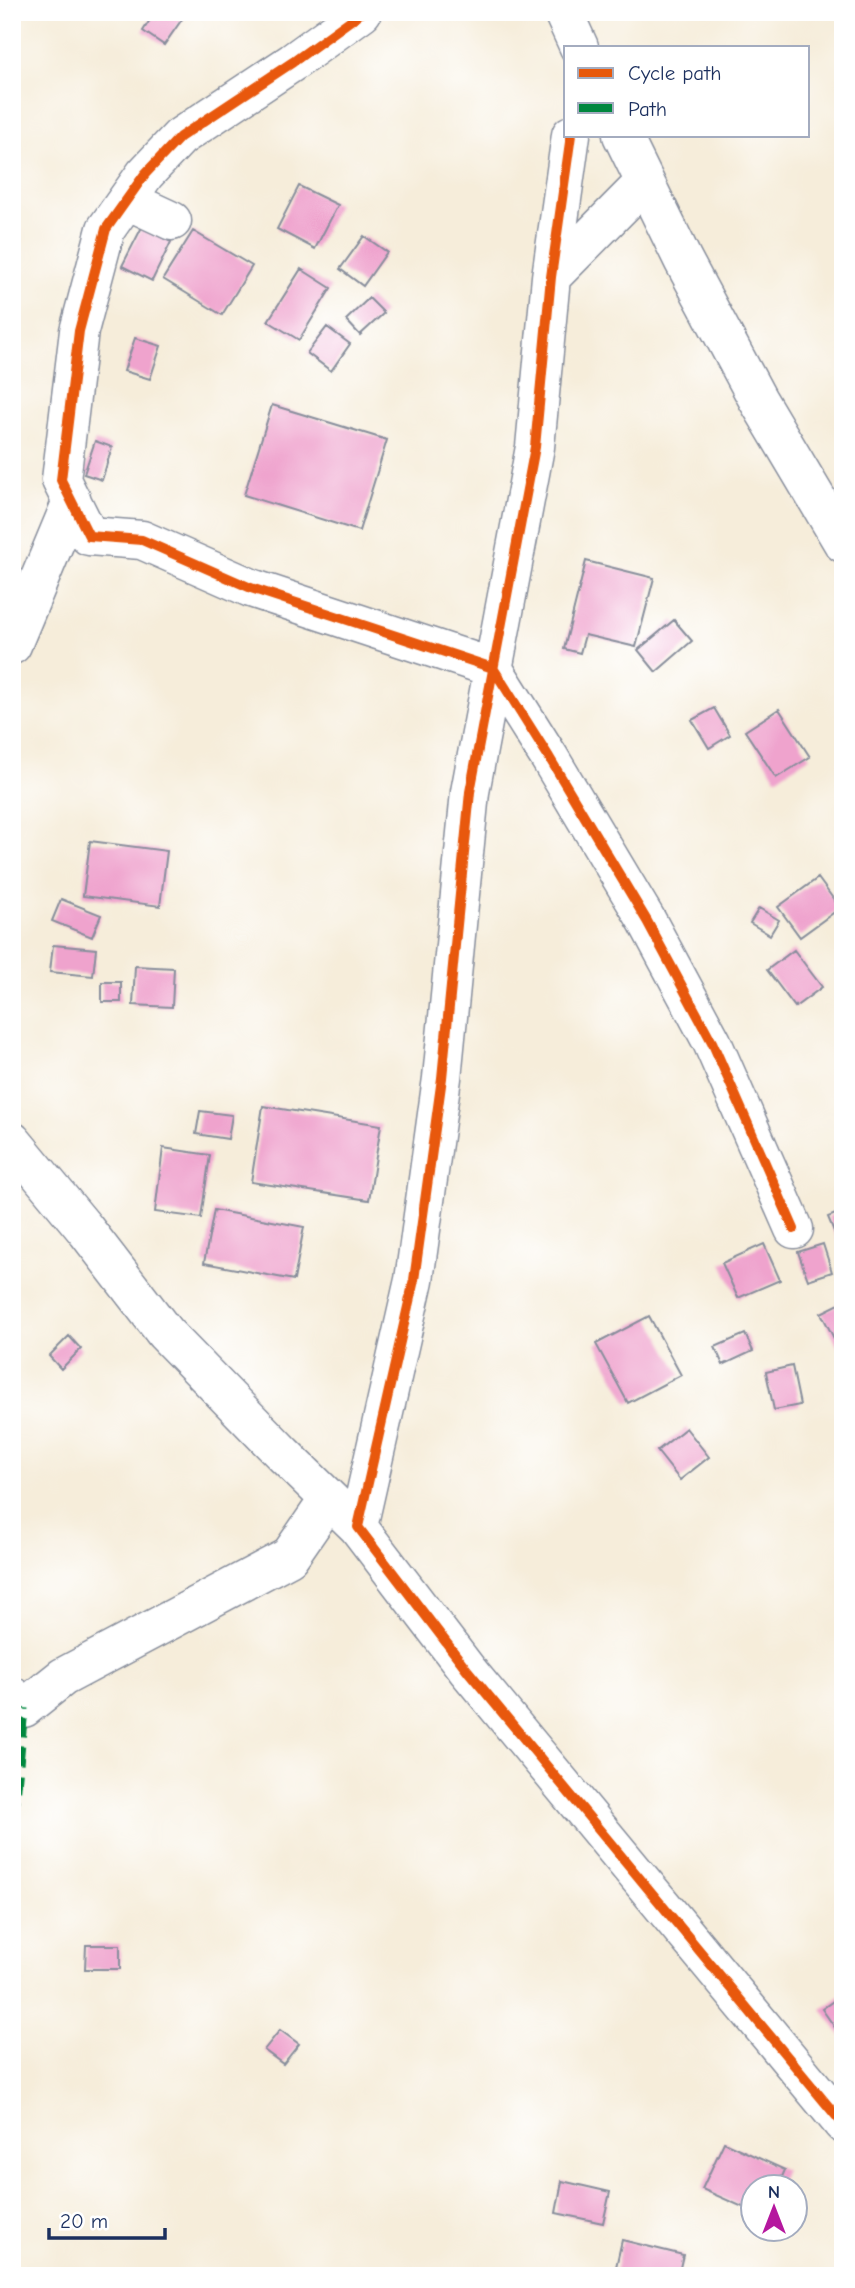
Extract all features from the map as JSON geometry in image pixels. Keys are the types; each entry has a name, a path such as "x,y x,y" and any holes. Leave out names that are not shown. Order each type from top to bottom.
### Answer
{"street":[{"path":"362,12 293,62 180,137 145,174 106,229 79,331 61,480 89,536 142,540 251,588 493,668 550,757 647,921 712,1042 794,1229"},
{"path":"563,12 579,46"},
{"path":"358,1527 414,1280 442,1078 470,792 535,447 551,278 571,136"},
{"path":"622,136 683,260 758,400 843,543"},
{"path":"551,278 645,182"},
{"path":"127,200 172,221"},
{"path":"12,645 72,501"},
{"path":"12,1142 85,1228 165,1333 358,1527 468,1671 843,2124"},
{"path":"12,1696 24,1707 63,1677 289,1557 330,1499"}],"building":[{"path":"155,12 187,12 164,45 143,31"},
{"path":"299,186 338,205 315,249 277,229"},
{"path":"142,227 171,242 152,281 122,266"},
{"path":"193,231 252,266 222,315 163,279"},
{"path":"364,236 387,252 363,286 340,269"},
{"path":"301,269 331,288 299,340 268,321"},
{"path":"369,298 384,313 360,335 346,320"},
{"path":"327,327 350,344 331,371 307,353"},
{"path":"135,338 161,346 150,379 124,371"},
{"path":"272,405 387,440 359,531 244,495"},
{"path":"95,441 112,447 102,480 84,474"},
{"path":"586,561 654,578 636,647 585,635 580,653 564,649"},
{"path":"674,620 692,641 656,672 638,650"},
{"path":"714,708 730,735 709,748 692,720"},
{"path":"779,709 810,757 776,778 745,731"},
{"path":"90,841 167,851 160,906 83,896"},
{"path":"818,878 840,908 800,937 778,907"},
{"path":"61,899 101,915 92,937 52,921"},
{"path":"759,908 779,920 770,935 750,923"},
{"path":"53,945 96,949 93,976 50,972"},
{"path":"794,950 822,987 795,1007 767,970"},
{"path":"135,966 174,968 172,1007 133,1005"},
{"path":"102,982 121,982 121,1002 102,1002"},
{"path":"263,1106 381,1125 369,1200 251,1182"},
{"path":"200,1111 232,1115 228,1139 196,1134"},
{"path":"163,1148 210,1155 201,1218 155,1212"},
{"path":"214,1210 304,1227 294,1280 204,1263"},
{"path":"843,1211 843,1253 828,1217"},
{"path":"764,1244 780,1280 738,1298 722,1263"},
{"path":"823,1244 832,1272 808,1280 798,1252"},
{"path":"843,1302 843,1356 821,1313"},
{"path":"649,1316 681,1375 628,1403 596,1344"},
{"path":"745,1334 753,1351 723,1365 715,1347"},
{"path":"69,1336 81,1349 61,1369 49,1356"},
{"path":"792,1366 800,1405 774,1410 766,1372"},
{"path":"686,1428 709,1457 680,1480 657,1451"},
{"path":"86,1945 120,1945 120,1969 85,1969"},
{"path":"843,1994 843,2039 822,2009"},
{"path":"280,2030 299,2044 283,2064 264,2050"},
{"path":"724,2142 785,2170 740,2172 740,2206 702,2189"},
{"path":"562,2181 610,2192 603,2223 556,2213"},
{"path":"622,2240 683,2255 678,2276 614,2276"}],"marked path":[{"path":"12,1844 24,1708"}],"cycle path":[{"path":"362,12 293,62 180,137 145,174 106,229 79,331 61,480 89,536 142,540 251,588 493,668 647,921 712,1042 794,1229"},
{"path":"571,136 551,277 535,447 470,792 442,1078 414,1280 358,1527 468,1671 843,2124"}]}
